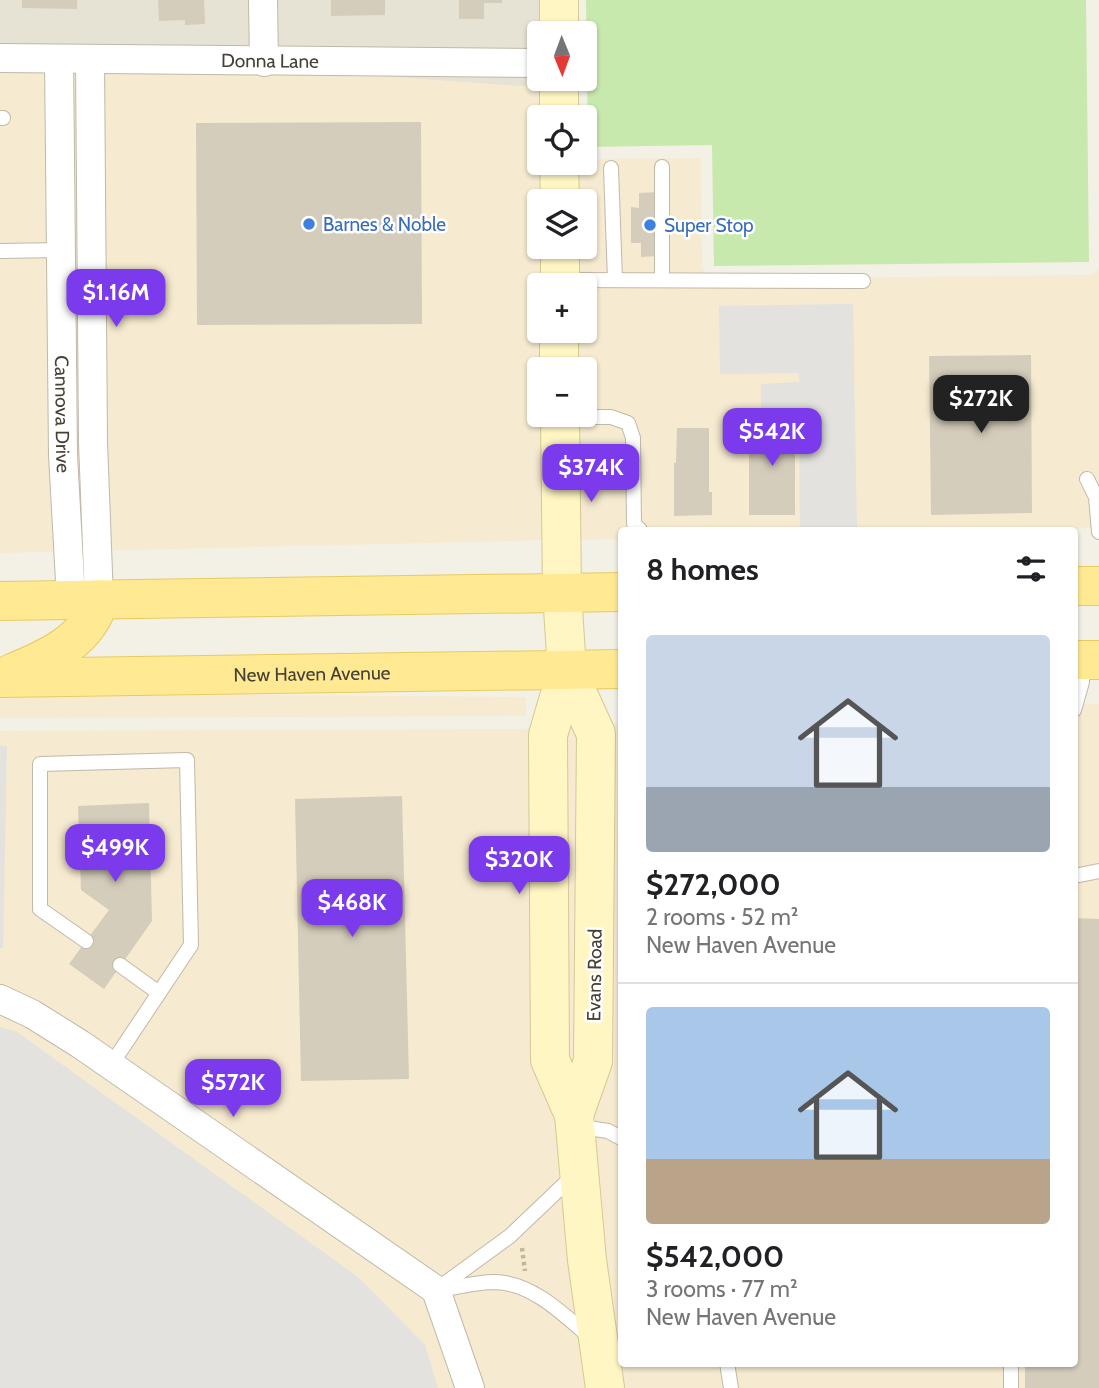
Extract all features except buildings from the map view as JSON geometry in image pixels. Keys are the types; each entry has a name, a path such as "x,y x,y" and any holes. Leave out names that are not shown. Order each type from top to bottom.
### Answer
{"main road":[{"path":"1078,586 1099,586"},
{"path":"0,601 618,593"},
{"path":"0,678 31,665 66,645 91,622 85,599"},
{"name":"New Haven Avenue","path":"0,678 618,669"}],"street":[{"path":"263,0 264,62"},
{"path":"559,0 559,21"},
{"name":"Donna Lane","path":"0,58 527,63"},
{"name":"Cannova Drive","path":"59,59 63,455 85,599"},
{"name":"Cannova Drive","path":"85,599 93,442 90,60"},
{"path":"560,427 562,593 567,670 548,735 550,1060 575,1121 598,1344 606,1388"},
{"path":"0,999 32,1014 111,1065 436,1290 470,1388"}],"lane":[{"path":"662,167 662,280"},
{"path":"611,168 615,280"},
{"path":"0,251 61,250"},
{"path":"559,271 615,280 863,281"},
{"path":"597,416 611,416 628,423 634,438 637,527"},
{"path":"1087,479 1096,497 1099,532"},
{"path":"1078,696 1085,660"},
{"path":"86,941 40,909 40,764 187,760 191,945 111,1065"},
{"path":"1078,875 1099,871"},
{"path":"120,965 159,993"},
{"path":"575,1121 618,1136"},
{"path":"436,1290 510,1237 579,1171"},
{"path":"436,1290 480,1283 514,1285 536,1294 598,1344"},
{"path":"728,1367 732,1388"},
{"path":"1011,1367 1011,1388"}],"path":[{"path":"521,1237 526,1275"}],"shaded area":[{"path":"0,0 545,0 545,21 527,21 527,87 276,69 0,65"},
{"path":"0,65 276,69 527,87 527,91 546,91 546,105 527,105 527,175 546,175 546,189 527,189 527,259 546,259 546,273 527,273 527,343 546,343 546,357 527,357 527,427 547,427 548,540 0,553"},
{"path":"701,158 702,266 711,279 1089,275 1099,267 1099,528 618,527 618,539 575,540 574,427 597,427 597,357 573,357 573,343 597,343 597,273 573,273 573,259 597,259 597,189 573,189 573,175 597,175 597,159"},
{"path":"853,304 857,527 800,527 799,417 761,415 761,384 800,382 798,373 720,374 719,306"},
{"path":"241,695 526,697 526,716 0,718 0,698"},
{"path":"1099,704 1099,1388 0,1388 0,731 519,729 618,724 618,1367 1078,1367 1078,705"},
{"path":"0,745 7,746 3,948 0,948"},
{"path":"0,1027 17,1032 358,1277 425,1345 438,1388 0,1388"}],"green space":[{"path":"586,0 1086,0 1089,262 714,266 712,145 597,147 597,105 587,105 587,91 597,91 597,21 586,21"}],"place":[{"name":"Barnes & Noble","path":"309,224"},
{"name":"Super Stop","path":"650,225"}]}
